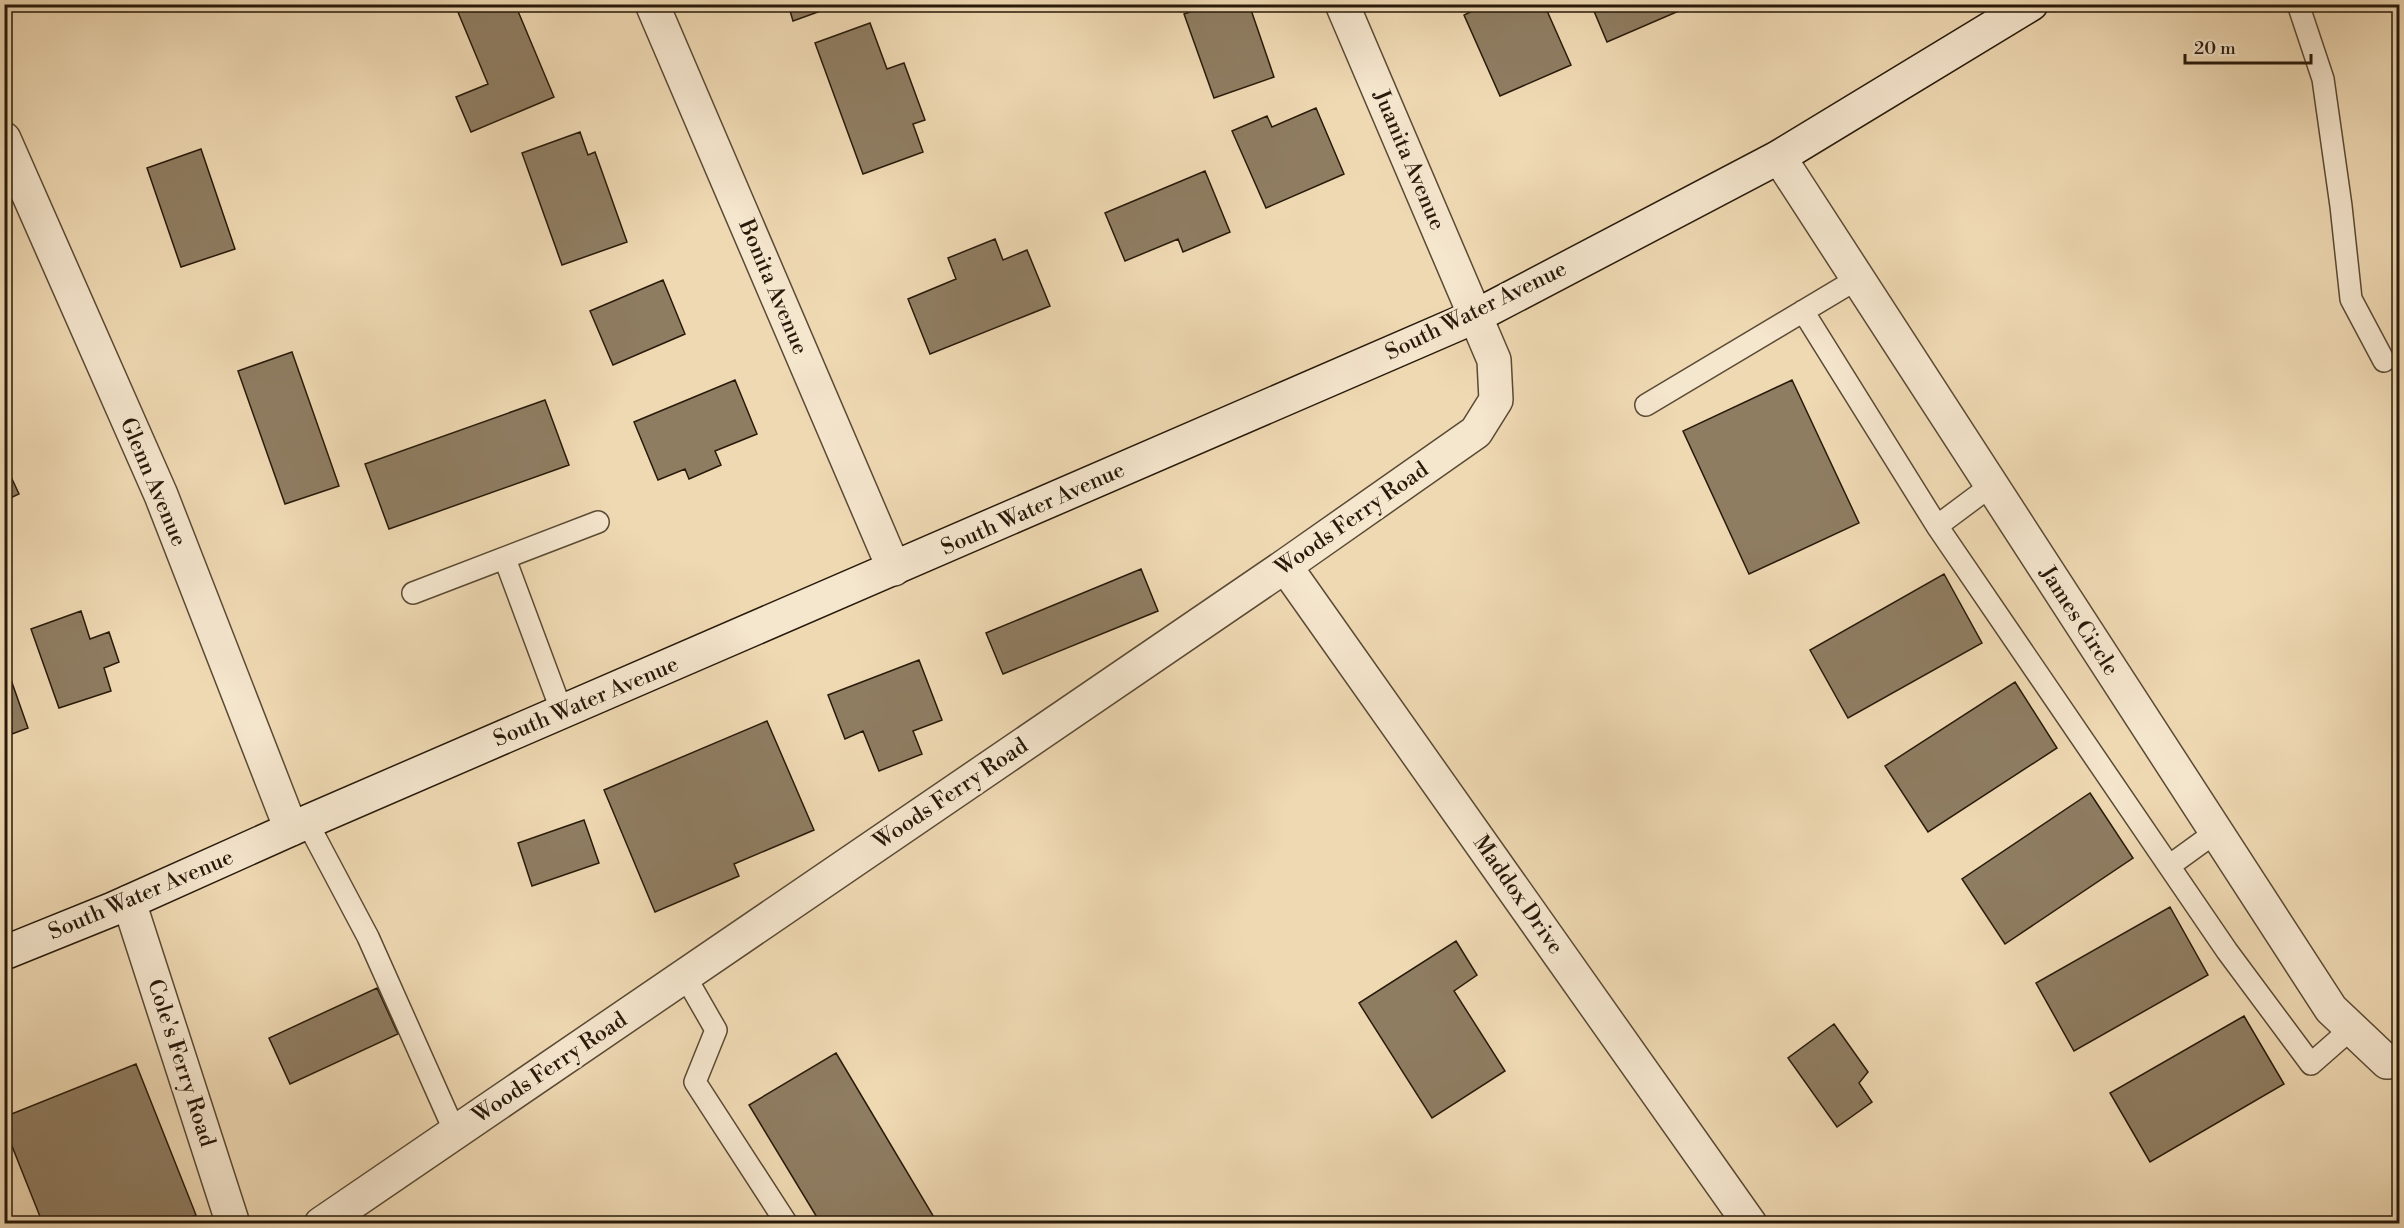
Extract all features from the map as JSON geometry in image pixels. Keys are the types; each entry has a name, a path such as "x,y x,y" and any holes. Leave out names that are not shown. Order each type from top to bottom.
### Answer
{"street":[{"name":"Bonita Avenue","path":"652,4 894,569"},
{"name":"Juanita Avenue","path":"1342,4 1476,316"},
{"name":"South Water Avenue","path":"4,953 129,902 299,826 1476,316 1779,157 2031,4"},
{"name":"Glenn Avenue","path":"4,139 161,495 299,826"},
{"name":"James Circle","path":"1779,157 2331,1009 2387,1062 2400,1061"},
{"name":"Woods Ferry Road","path":"321,1224 1285,566 1476,432 1496,400 1494,360 1476,316"},
{"name":"Maddox Drive","path":"1285,566 1750,1224"},
{"name":"Cole's Ferry Road","path":"129,902 234,1224"}],"lane":[{"path":"2298,4 2323,79 2341,206 2351,299 2384,361"},
{"path":"1646,405 1857,279"},
{"path":"1803,311 1936,526 2227,951 2311,1064 2352,1028"},
{"path":"1936,526 1992,485"},
{"path":"413,594 598,522"},
{"path":"506,559 562,712"},
{"path":"299,826 368,937 455,1132"},
{"path":"2169,866 2216,832"},
{"path":"685,976 717,1030 695,1082 787,1224"}],"building":[{"path":"515,4 554,97 471,132 456,97 488,84 455,5"},
{"path":"788,4 840,4 793,21"},
{"path":"1213,4 1249,4 1274,77 1214,98 1184,14"},
{"path":"1487,4 1544,4 1571,65 1500,96 1464,15"},
{"path":"1591,4 1695,4 1607,42"},
{"path":"870,23 887,69 904,63 925,120 913,124 923,152 863,174 815,43"},
{"path":"1316,108 1344,174 1266,208 1232,131 1267,116 1272,127"},
{"path":"580,132 588,155 595,152 627,242 562,265 522,153"},
{"path":"201,149 235,249 181,267 147,168"},
{"path":"1205,171 1230,232 1183,252 1178,239 1125,261 1105,213"},
{"path":"995,239 1003,260 1027,250 1050,306 930,354 908,299 956,279 948,258"},
{"path":"663,280 685,334 613,365 590,311"},
{"path":"292,352 339,486 285,504 238,371"},
{"path":"735,380 757,434 715,451 721,465 689,479 685,469 658,480 634,422"},
{"path":"1792,380 1859,523 1749,574 1683,431"},
{"path":"545,400 569,465 389,529 365,464"},
{"path":"4,462 19,494 4,501"},
{"path":"1141,569 1158,611 1003,674 986,633"},
{"path":"1944,574 1982,643 1848,718 1810,650"},
{"path":"81,611 90,639 109,632 119,662 104,668 111,691 59,708 31,629"},
{"path":"919,660 942,720 913,731 922,754 879,771 863,731 845,739 828,695"},
{"path":"10,677 28,728 4,737 4,679"},
{"path":"2015,682 2057,748 1928,832 1885,766"},
{"path":"767,721 814,830 734,864 739,876 655,912 604,790"},
{"path":"2090,793 2133,858 2005,944 1962,879"},
{"path":"584,820 599,863 532,886 518,843"},
{"path":"2170,907 2208,975 2074,1051 2036,983"},
{"path":"1456,941 1477,975 1454,991 1505,1071 1432,1118 1359,1003"},
{"path":"377,988 398,1034 290,1084 269,1038"},
{"path":"2244,1016 2284,1084 2150,1162 2110,1093"},
{"path":"1834,1024 1868,1072 1859,1083 1872,1102 1837,1127 1788,1058"},
{"path":"836,1053 938,1224 821,1224 749,1105"},
{"path":"136,1064 196,1215 175,1224 43,1224 4,1126 4,1117"}]}
